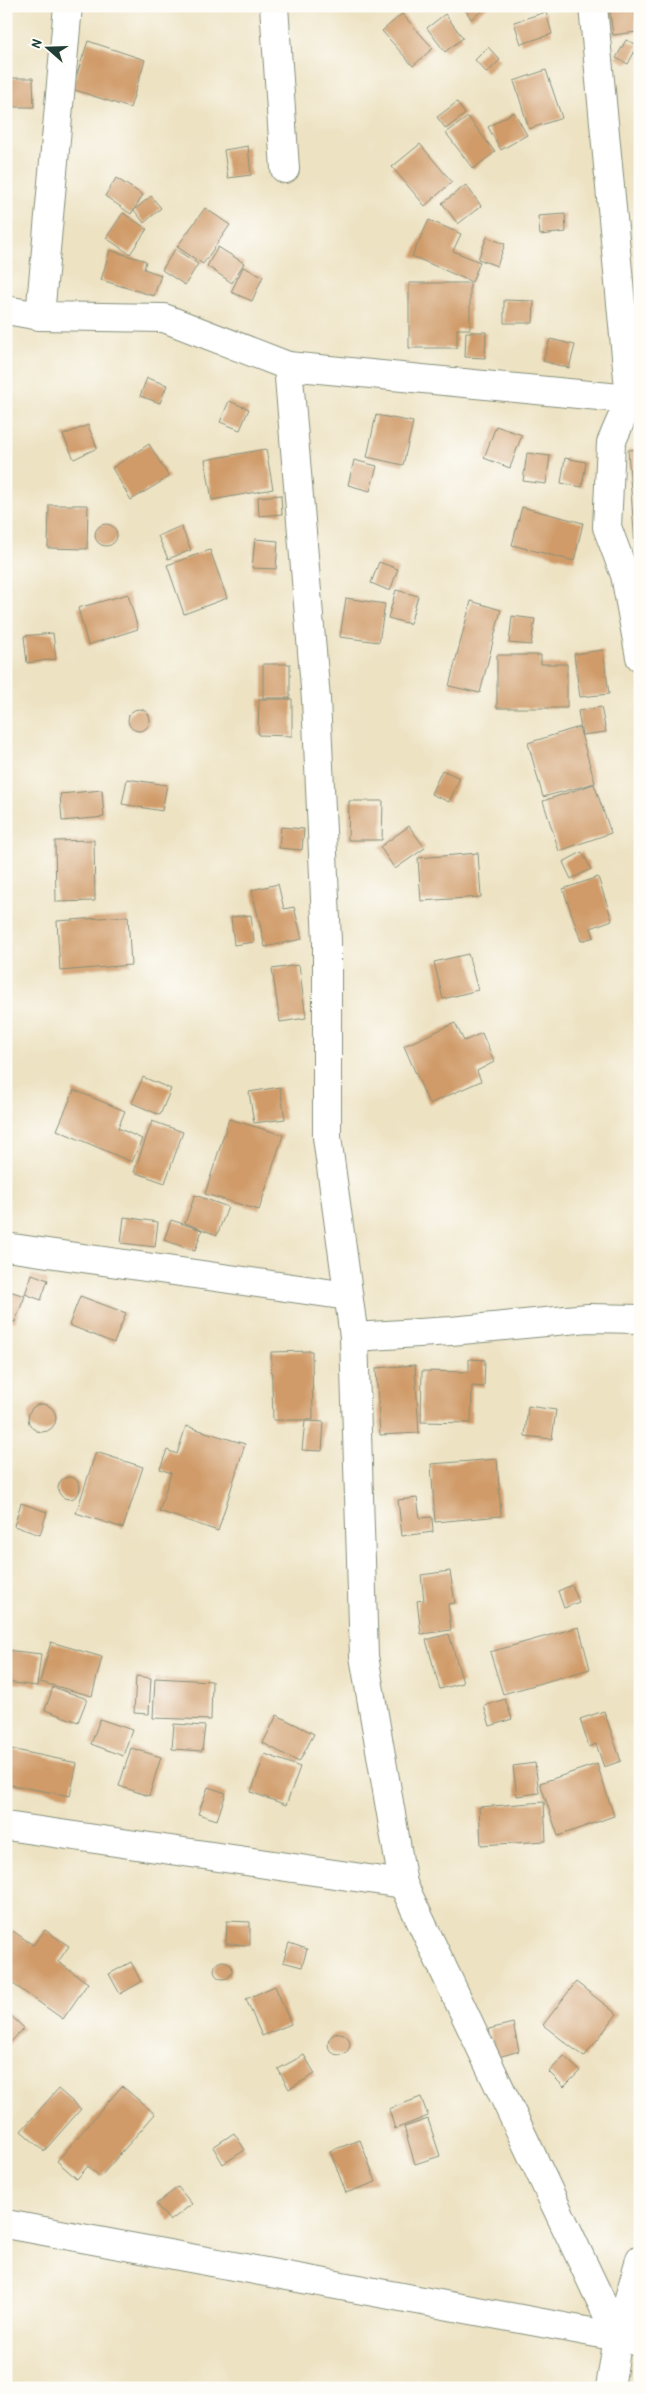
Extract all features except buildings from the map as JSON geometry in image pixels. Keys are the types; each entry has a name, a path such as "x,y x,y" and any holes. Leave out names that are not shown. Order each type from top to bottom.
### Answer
{"street":[{"path":"274,6 285,168"},
{"path":"593,6 635,400 611,443 607,527 626,575 640,657"},
{"path":"40,316 66,7"},
{"path":"6,310 40,316 164,318 288,366 635,400"},
{"path":"288,366 317,709 327,942 327,1137 354,1337 364,1656 403,1884 629,2340"},
{"path":"6,1247 348,1296"},
{"path":"354,1337 451,1331 588,1318 640,1319"},
{"path":"6,1826 403,1884"},
{"path":"6,2224 629,2340"},
{"path":"610,2388 629,2340 640,2259"}]}
